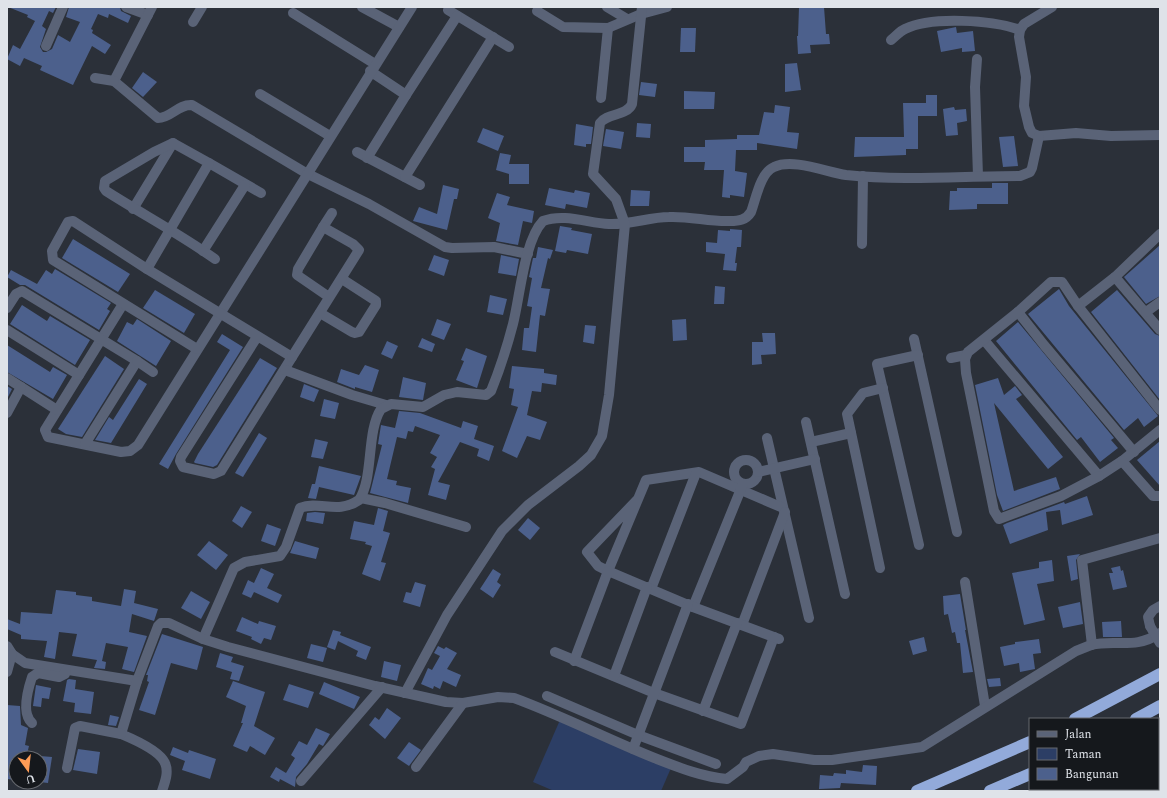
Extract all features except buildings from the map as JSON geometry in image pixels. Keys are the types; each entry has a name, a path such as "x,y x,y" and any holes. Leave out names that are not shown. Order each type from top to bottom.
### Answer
{"highway":[{"path":"1077,718 1160,674"},
{"path":"1138,718 1160,706"},
{"path":"917,791 1029,742"},
{"path":"990,791 1029,774"}],"street":[{"path":"46,46 63,7"},
{"path":"114,81 150,11 126,7"},
{"path":"193,22 202,7"},
{"path":"362,7 399,27"},
{"path":"123,304 45,430 46,435 121,452 134,449 306,173 412,7"},
{"path":"607,7 627,19"},
{"path":"535,8 563,27 608,28 641,10 667,7"},
{"path":"1052,7 1024,24 1020,30 1019,37 1026,77 1024,106 1028,127 1032,133 1039,136 1076,133 1111,136 1160,135"},
{"path":"448,10 509,47"},
{"path":"405,693 447,615 502,531 528,505 591,455 602,436 609,395 625,224 616,199 593,174 600,124 604,119 628,110 632,104 641,10"},
{"path":"293,14 373,67 406,95"},
{"path":"367,158 458,16"},
{"path":"891,40 904,29 940,21 992,23 1020,30"},
{"path":"601,98 608,28"},
{"path":"405,177 493,37"},
{"path":"976,59 975,87 978,176"},
{"path":"95,78 114,81 158,118 166,116 184,105 192,105 306,173 369,204 445,247 494,246 528,254"},
{"path":"260,94 330,136"},
{"path":"285,370 386,405 423,407 450,393 462,392 486,394 491,391 513,323 528,254 540,224 550,218 625,224 680,216 721,221 744,219 751,212 763,179 768,172 777,166 794,165 845,175 882,178 1020,176 1030,172 1032,168 1039,136"},
{"path":"173,143 261,193"},
{"path":"133,208 173,143"},
{"path":"173,143 154,152 105,181 104,188 106,191 215,259"},
{"path":"357,152 420,185"},
{"path":"147,269 168,230 209,163"},
{"path":"862,176 862,244"},
{"path":"204,251 245,185"},
{"path":"329,297 297,275 298,269 332,213"},
{"path":"196,349 53,260 52,251 68,222 73,221 219,314 292,357"},
{"path":"257,337 181,457 180,461 183,467 214,474 221,471 359,250 353,244 323,227"},
{"path":"1078,306 1115,277 1160,234"},
{"path":"1115,277 1160,330"},
{"path":"320,313 355,334 359,332 376,305 376,301 342,279"},
{"path":"951,358 966,355 1048,285 1055,281 1062,282 1078,306 1160,410"},
{"path":"7,308 16,294 22,291 153,372"},
{"path":"1146,312 1160,302"},
{"path":"1018,312 1044,346 1134,452"},
{"path":"7,330 79,375"},
{"path":"914,339 958,532"},
{"path":"984,340 1099,476"},
{"path":"918,355 877,364 919,545"},
{"path":"966,355 966,373 994,511 999,519 1061,496 1099,476 1134,452 1160,430"},
{"path":"85,444 137,361"},
{"path":"7,378 57,410"},
{"path":"7,413 21,387"},
{"path":"880,568 846,414 863,393 883,388"},
{"path":"203,639 234,568 245,562 280,556 286,548 300,508 313,505 329,508 343,507 355,503 361,498 364,490 378,413 386,405"},
{"path":"806,422 845,594"},
{"path":"811,442 851,433"},
{"path":"767,438 809,618"},
{"path":"758,472 815,459"},
{"path":"633,749 654,693 742,487 756,479 758,472 755,465 749,460 742,461 736,466 734,473 736,480 742,487"},
{"path":"1122,461 1153,496 1160,496"},
{"path":"574,661 608,571 646,480 699,472 742,487 784,510"},
{"path":"614,676 696,473"},
{"path":"361,498 385,503 466,527"},
{"path":"555,652 654,693 741,724 777,638 691,606 598,566 587,552 638,499"},
{"path":"703,711 784,510"},
{"path":"1092,645 1082,560 1160,538"},
{"path":"965,582 986,706"},
{"path":"1160,606 1153,610 1148,617 1150,626 1160,643"},
{"path":"121,734 137,681 159,624 168,623 203,639 228,647 405,693 446,702 462,703 498,697 514,698 633,749 704,776 730,777 752,758 766,755 832,760 922,747 1076,651 1092,645 1136,643 1150,640 1160,634"},
{"path":"9,650 25,663 137,681"},
{"path":"7,672 9,650"},
{"path":"32,722 27,715 27,704 32,677 38,673 59,677 65,674 66,670"},
{"path":"301,781 382,687"},
{"path":"547,696 638,735 716,764"},
{"path":"416,767 462,703"},
{"path":"67,768 75,728 80,726 121,734 150,748 162,758 166,770 162,791"}],"green space":[{"path":"560,720 671,768 661,791 554,791 533,782"}]}
